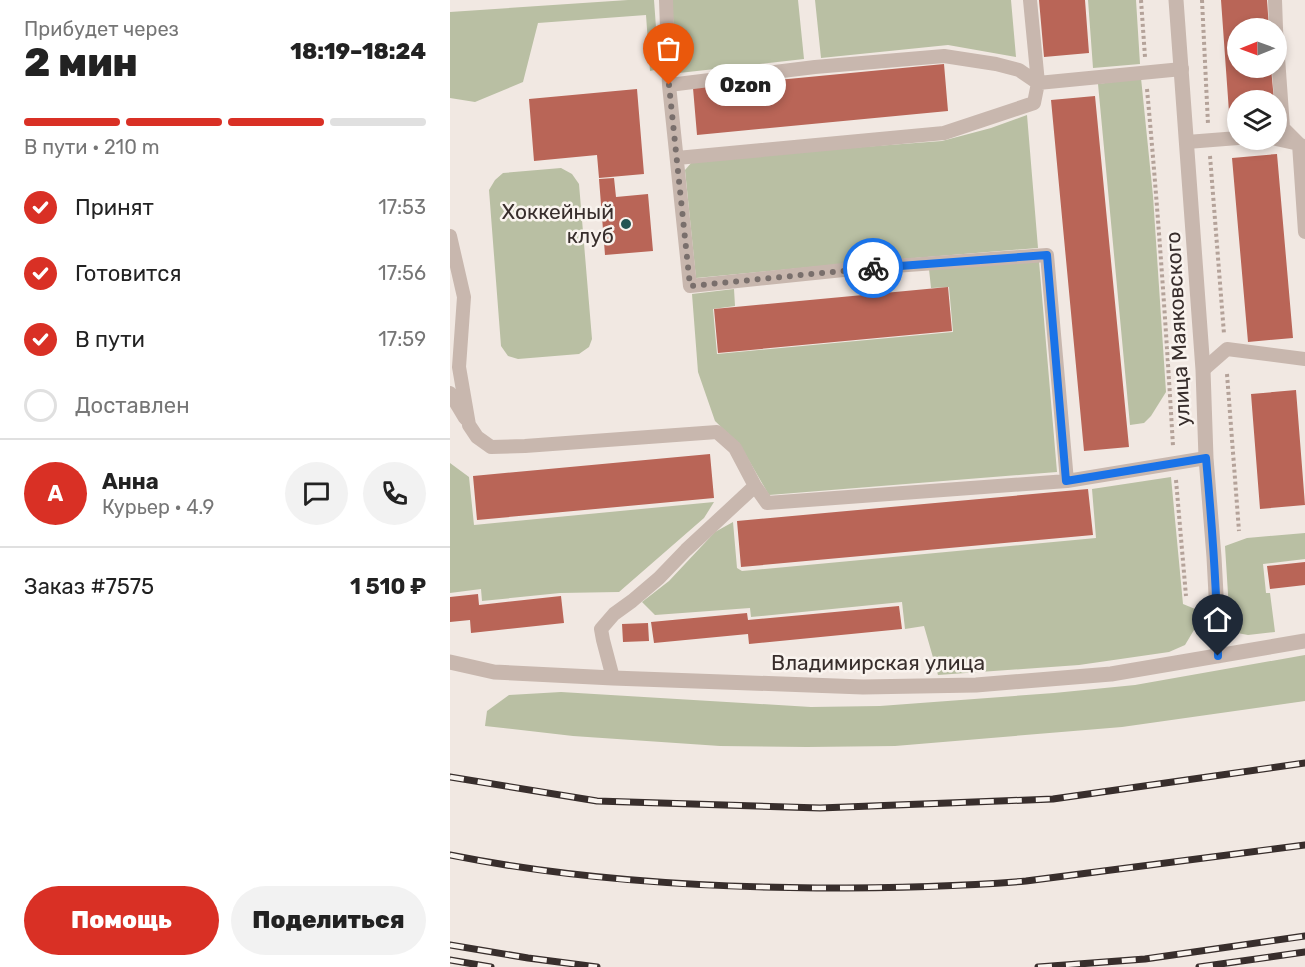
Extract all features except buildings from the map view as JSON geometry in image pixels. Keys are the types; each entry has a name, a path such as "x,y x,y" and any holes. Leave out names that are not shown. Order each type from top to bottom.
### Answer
{"street":[{"name":"улица Маяковского","path":"1176,0 1203,370 1218,656"},
{"name":"Владимирская улица","path":"450,662 494,672 614,678 863,687 976,685 1111,674 1305,641"}],"lane":[{"path":"666,0 669,85 690,286 853,269 1047,255 1066,481"},
{"path":"676,158 944,133 1034,103 1038,83 1030,0"},
{"path":"1275,0 1276,18"},
{"path":"669,85 814,67 944,56 1019,70 1038,83 1182,69"},
{"path":"1279,78 1283,128 1302,145 1305,232"},
{"path":"1187,142 1227,139"},
{"path":"1287,141 1302,145"},
{"path":"450,236 464,297 459,367 469,425"},
{"path":"1203,370 1227,349 1305,358"},
{"path":"450,393 477,438 491,447 717,432 735,448 755,486 767,502 1066,481 1206,458"},
{"path":"614,678 601,629 614,614 659,578 755,486"}],"path":[{"path":"1141,0 1157,195 1174,464 1186,596"},
{"path":"1202,0 1209,140 1224,341"},
{"path":"1226,365 1239,531"}],"green space":[{"path":"654,0 659,69 650,71 646,15 538,23 523,82 475,102 450,98 450,12"},
{"path":"671,0 798,0 804,59 679,73"},
{"path":"815,0 1011,0 1016,57 948,45 821,58"},
{"path":"1088,0 1136,0 1140,64 1093,68"},
{"path":"1141,78 1153,196 1166,392 1144,423 1130,425 1098,84"},
{"path":"1027,115 1038,248 696,278 685,170 692,162 942,141 991,128"},
{"path":"561,168 572,174 579,184 592,339 589,347 579,354 518,359 508,356 501,346 489,190 503,173"},
{"path":"1039,261 1057,472 769,495 740,445 715,421 698,372 692,294 734,289 735,306 713,309 717,354 953,332 949,287 931,288 929,269"},
{"path":"450,463 469,477 474,525 714,502 704,518 619,592 560,593 482,601 481,589 450,593"},
{"path":"1171,477 1183,604 1200,611 1197,625 1185,645 1169,652 1079,665 938,675 924,626 905,629 902,602 751,617 750,608 655,615 642,602 669,581 715,532 733,522 737,568 742,571 1096,538 1092,489"},
{"path":"1305,533 1305,559 1263,564 1266,593 1270,593 1275,632 1248,635 1232,632 1225,546 1247,538"},
{"path":"1305,655 1305,701 1122,727 895,746 807,747 720,746 573,736 485,726 487,711 509,695 561,692 811,707 880,706 1135,685"}],"railway":[{"path":"450,777 597,801 820,808 1053,799 1305,763"},
{"path":"450,855 541,870 632,880 725,886 869,888 1026,881 1305,845"},
{"path":"1038,967 1145,959 1305,936"},
{"path":"450,945 597,967"},
{"path":"1199,967 1305,952"},
{"path":"450,960 491,967"}],"way so far":[{"path":"669,85 690,286 873,268"}],"place":[{"name":"Ozon","path":"669,85"},
{"name":"Хоккейный клуб","path":"626,224"}],"route":[{"path":"873,268 1047,255 1066,481 1206,458 1214,557 1218,656"}]}
